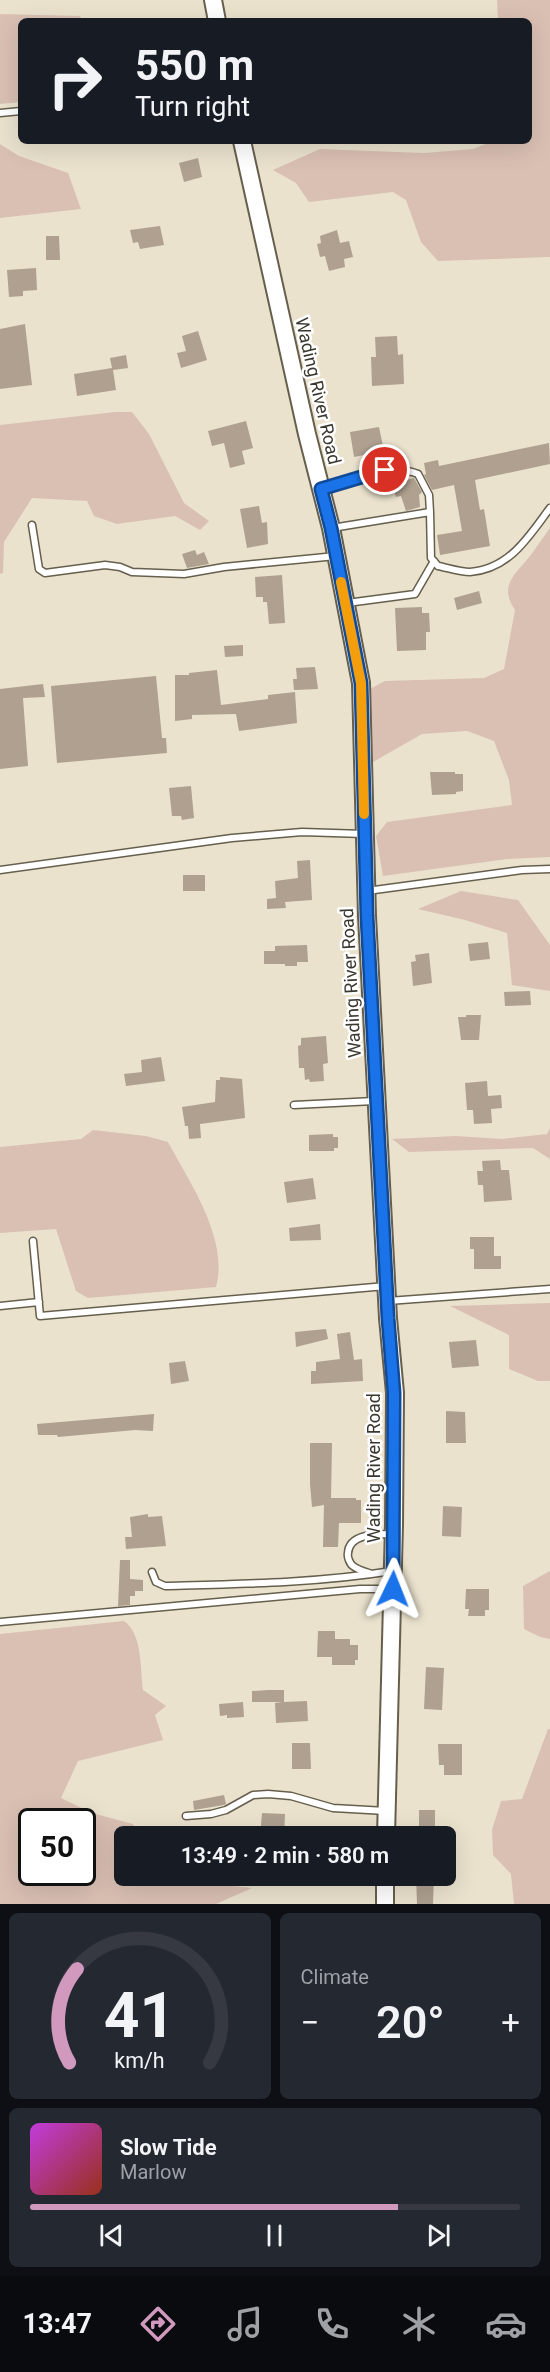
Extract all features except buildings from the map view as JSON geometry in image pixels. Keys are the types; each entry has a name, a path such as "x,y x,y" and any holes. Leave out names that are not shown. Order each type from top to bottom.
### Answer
{"main road":[{"path":"213,0 216,18"},
{"name":"Wading River Road","path":"243,144 331,528 361,683 366,891 394,1393 394,1534 386,1826"},
{"path":"385,1886 385,1904"}],"lane":[{"path":"0,112 18,111"},
{"path":"321,489 385,470 405,469 418,474 429,495 431,558 438,566 469,572 493,567 519,551 550,507"},
{"path":"331,528 430,512"},
{"path":"32,525 39,569 45,573 105,565 120,567 132,572 184,574 224,567 336,555"},
{"path":"345,603 416,594 434,561"},
{"path":"0,870 232,838 302,832 365,834"},
{"path":"366,891 522,870 550,869"},
{"path":"294,1106 377,1101"},
{"path":"33,1241 40,1316 387,1294 550,1289"},
{"path":"0,1306 39,1302"},
{"path":"372,1574 353,1566 347,1552 352,1543 360,1538 374,1534 394,1534"},
{"path":"152,1572 156,1582 165,1586 273,1583 393,1571"},
{"path":"0,1622 360,1588 393,1589"},
{"path":"186,1816 226,1810 253,1795 261,1794 291,1796 333,1808 387,1811"}],"shaded area":[{"path":"497,0 550,0 550,257 438,261 421,242 406,200 393,192 309,202 296,183 273,170 320,149 424,153 473,149 486,144 532,144 532,18 498,18"},
{"path":"0,14 80,16 81,18 18,18 18,102 0,104"},
{"path":"0,144 19,156 68,173 81,209 0,218"},
{"path":"132,412 149,434 184,503 209,521 200,530 175,516 117,524 94,516 87,501 32,498 4,542 3,573 0,574 0,425"},
{"path":"550,528 550,857 507,859 383,876 376,836 387,822 512,805 509,780 494,741 467,731 422,734 373,762 368,690 385,681 484,678 504,669 515,610 508,594 511,580"},
{"path":"461,891 518,900 550,945 550,991 512,985 507,933 418,909"},
{"path":"550,1128 550,1159 533,1148 409,1152 392,1139 456,1136 502,1139 547,1134"},
{"path":"93,1130 146,1136 168,1142 196,1193 212,1231 219,1269 216,1287 88,1298 76,1291 56,1229 0,1233 0,1147 81,1139"},
{"path":"550,1303 550,1381 538,1381 509,1369 509,1335 450,1306"},
{"path":"550,1571 550,1639 524,1629 523,1586"},
{"path":"124,1621 135,1634 138,1643 143,1690 166,1706 155,1715 163,1740 78,1761 61,1798 82,1808 18,1808 18,1886 96,1886 96,1814 134,1826 114,1826 114,1886 252,1888 216,1904 0,1904 0,1634"},
{"path":"548,1729 550,1729 550,1904 514,1904 511,1874 493,1855 492,1830 501,1801 522,1799"}],"slow traffic":[{"path":"341,582 361,683 364,814"}],"route":[{"path":"385,470 321,489 331,528 361,683 367,916 394,1393 393,1589"}]}
